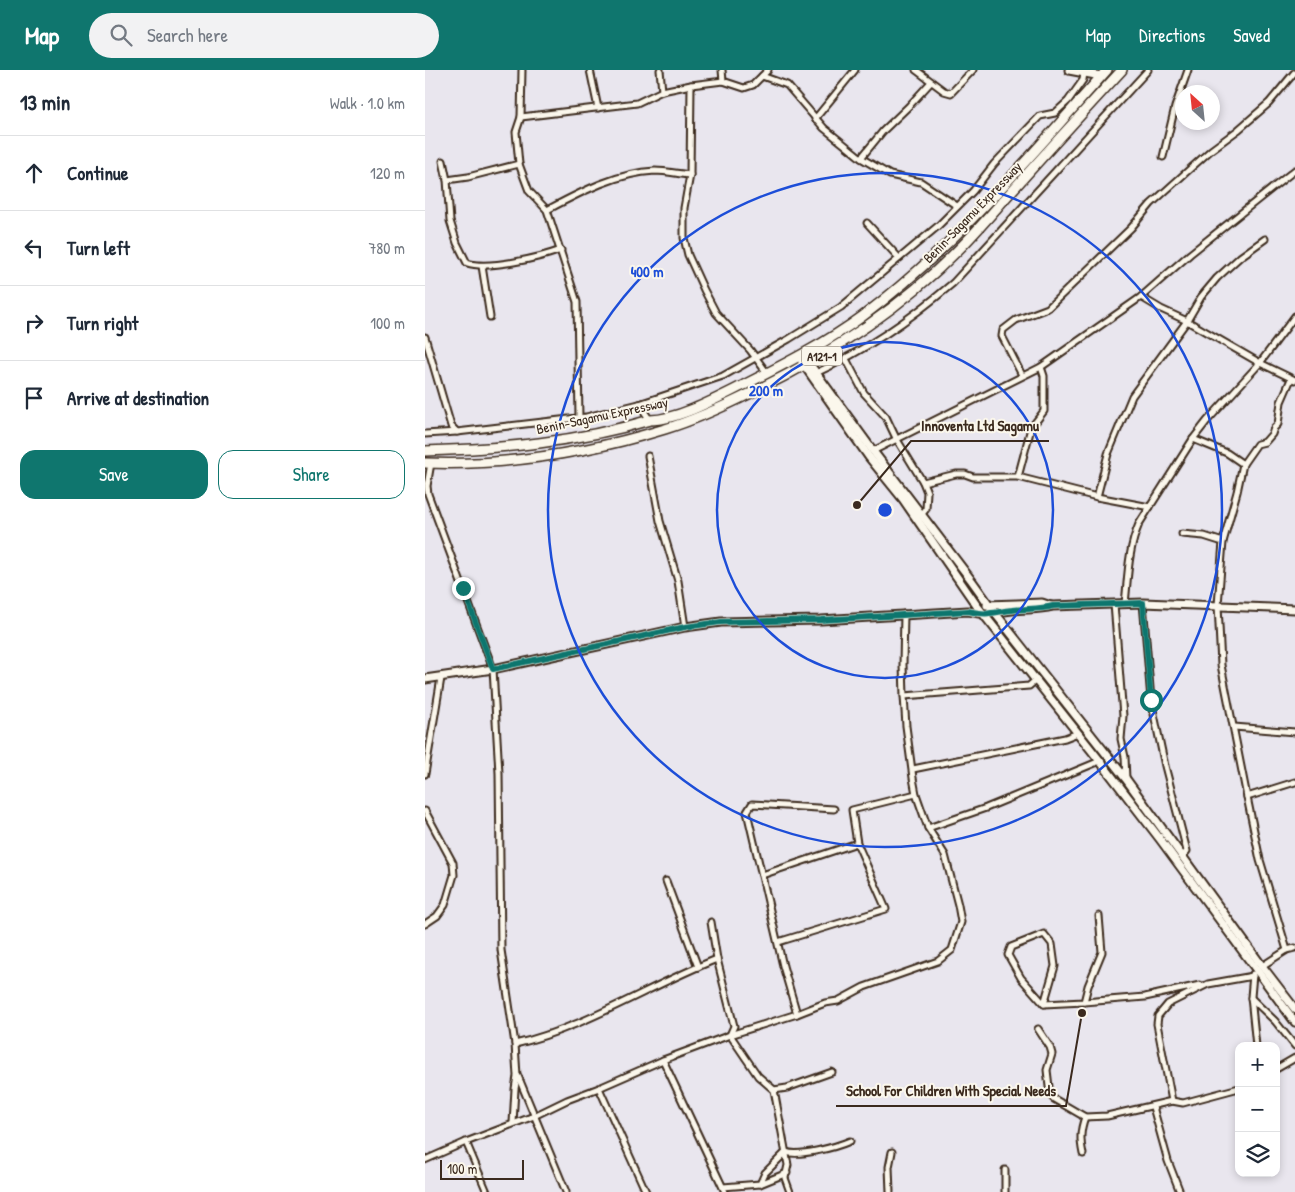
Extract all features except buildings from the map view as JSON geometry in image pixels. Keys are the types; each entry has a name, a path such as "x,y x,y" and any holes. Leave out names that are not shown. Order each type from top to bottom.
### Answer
{"highway":[{"name":"Benin-Sagamu Expressway","path":"428,463 511,460 538,457 584,450 666,429 720,408 807,365 873,323 910,294 958,250 1122,70"},
{"name":"Benin-Sagamu Expressway","path":"425,450 507,448 581,437 650,420 662,420 716,399 801,356 861,317 946,246 1104,73"}],"main road":[{"path":"1069,70 1085,73 1104,73"},
{"path":"801,356 869,457 903,499 977,606 1100,760 1295,1022"},
{"path":"807,365 816,373 1008,630 1126,779 1183,856 1257,971 1295,1009"},
{"path":"981,594 996,603 1010,608"},
{"path":"425,679 493,669 685,627 721,622 821,620 968,611 983,614 1042,603 1053,606 1143,603 1295,609"},
{"path":"968,611 977,606 989,605 1010,608"},
{"path":"1008,630 1010,608"}],"street":[{"path":"522,70 521,117 516,132 519,164 529,191 547,210 577,302 579,417"},
{"path":"590,70 598,108"},
{"path":"660,70 662,91"},
{"path":"723,70 723,81"},
{"path":"521,117 637,103 662,91 691,85 723,81 744,88 753,85 768,70"},
{"path":"815,119 855,70"},
{"path":"915,70 944,91 951,93 973,70"},
{"path":"816,373 846,359 918,312 953,283 1148,70"},
{"path":"1163,157 1175,107 1188,70"},
{"path":"1022,376 1002,336 1003,330 1016,320 1048,308 1131,228 1151,204 1211,150 1269,103 1292,72"},
{"path":"425,434 586,417 639,404 723,376 841,307 938,226 973,191 994,164 1040,116 1055,114 1083,80 1085,73"},
{"path":"762,76 787,84 815,119 861,158 890,175 921,182 957,206"},
{"path":"861,158 883,131 931,82"},
{"path":"691,85 690,175 684,208 684,238 688,255 703,290 716,313 767,373"},
{"path":"443,161 447,180 450,221 457,244 467,263 482,266 544,256 561,250"},
{"path":"447,180 468,177 519,164"},
{"path":"873,451 1041,367 1141,297 1190,254 1295,170"},
{"path":"547,210 582,191 622,176 656,171 690,175"},
{"path":"867,223 899,258"},
{"path":"1097,497 1108,454 1132,396 1187,321 1201,297 1217,278 1239,257 1265,239"},
{"path":"482,266 490,317"},
{"path":"1141,297 1293,380 1281,402 1278,424 1265,442 1257,444 1243,464 1223,542 1218,605 1221,665 1247,797 1261,860 1287,950"},
{"path":"1125,604 1133,539 1150,507 1193,438 1207,420 1260,363 1295,316"},
{"path":"425,337 451,426 457,432"},
{"path":"846,359 864,393 886,417 896,438 923,482 927,492 927,508 922,514"},
{"path":"1018,477 1031,428 1044,411 1044,376 1041,367"},
{"path":"639,404 650,420"},
{"path":"1193,438 1227,453 1243,464"},
{"path":"648,456 660,521 678,581 685,627"},
{"path":"428,463 428,494 493,669 499,773 501,950 515,1044 517,1076 513,1123"},
{"path":"923,482 956,474 965,474 973,477 1018,477 1097,497 1150,507"},
{"path":"1181,534 1204,536 1223,542"},
{"path":"1143,603 1151,700 1165,766 1187,851 1183,856"},
{"path":"1114,604 1123,716 1121,739 1125,757 1126,779"},
{"path":"425,1160 534,1116 567,1100 663,1060 730,1035 825,1003 838,1001 864,987 938,961 952,950 961,922 958,905 945,855 928,828 916,794 906,726 903,665 904,614"},
{"path":"425,774 441,678"},
{"path":"904,696 1029,686 1036,680"},
{"path":"1234,727 1295,732"},
{"path":"913,768 1065,738 1078,733"},
{"path":"928,828 986,808 1100,760"},
{"path":"1247,797 1295,782"},
{"path":"778,942 885,909 857,843 852,810 916,794"},
{"path":"797,1014 783,966 747,812 752,804 834,809"},
{"path":"425,811 453,862 454,875 445,905 437,916 425,924"},
{"path":"762,875 857,843"},
{"path":"666,881 698,966"},
{"path":"1084,1002 1088,986 1102,952 1099,916"},
{"path":"711,922 717,959 734,1026 730,1035"},
{"path":"1043,934 1052,944 1055,966 1044,1004 1021,978 1008,955 1011,946 1043,934"},
{"path":"1044,1004 1145,997 1208,984 1257,971 1287,950 1295,948"},
{"path":"515,1044 532,1040 584,1019 717,959"},
{"path":"1256,1042 1251,998 1257,971"},
{"path":"1172,1101 1157,1024 1158,1016 1168,1004 1208,984"},
{"path":"1251,998 1275,1021 1295,1046"},
{"path":"1038,1030 1052,1054 1047,1066 1050,1095 1085,1117 1107,1116 1172,1101 1183,1103 1235,1089"},
{"path":"730,1035 758,1076 774,1090 786,1152 787,1173 785,1178 790,1192"},
{"path":"1280,1067 1295,1058"},
{"path":"663,1060 724,1190 760,1184 787,1173"},
{"path":"774,1090 787,1088 832,1072"},
{"path":"517,1076 525,1091 566,1192"},
{"path":"599,1088 646,1192"},
{"path":"1153,1106 1168,1161 1180,1192"},
{"path":"1083,1154 1080,1140 1085,1117"},
{"path":"786,1152 792,1154 821,1150 850,1141"},
{"path":"466,1142 487,1192"},
{"path":"760,1184 765,1173 786,1152"},
{"path":"890,1192 889,1167 892,1152"},
{"path":"1005,1170 1005,1192"}],"place":[{"name":"Innoventa Ltd Sagamu","path":"857,505"},
{"name":"School For Children With Special Needs","path":"1082,1013"}],"route":[{"path":"463,588 493,669 685,627 721,622 821,620 968,611 983,614 1042,609 1053,606 1143,603 1151,700"}]}
